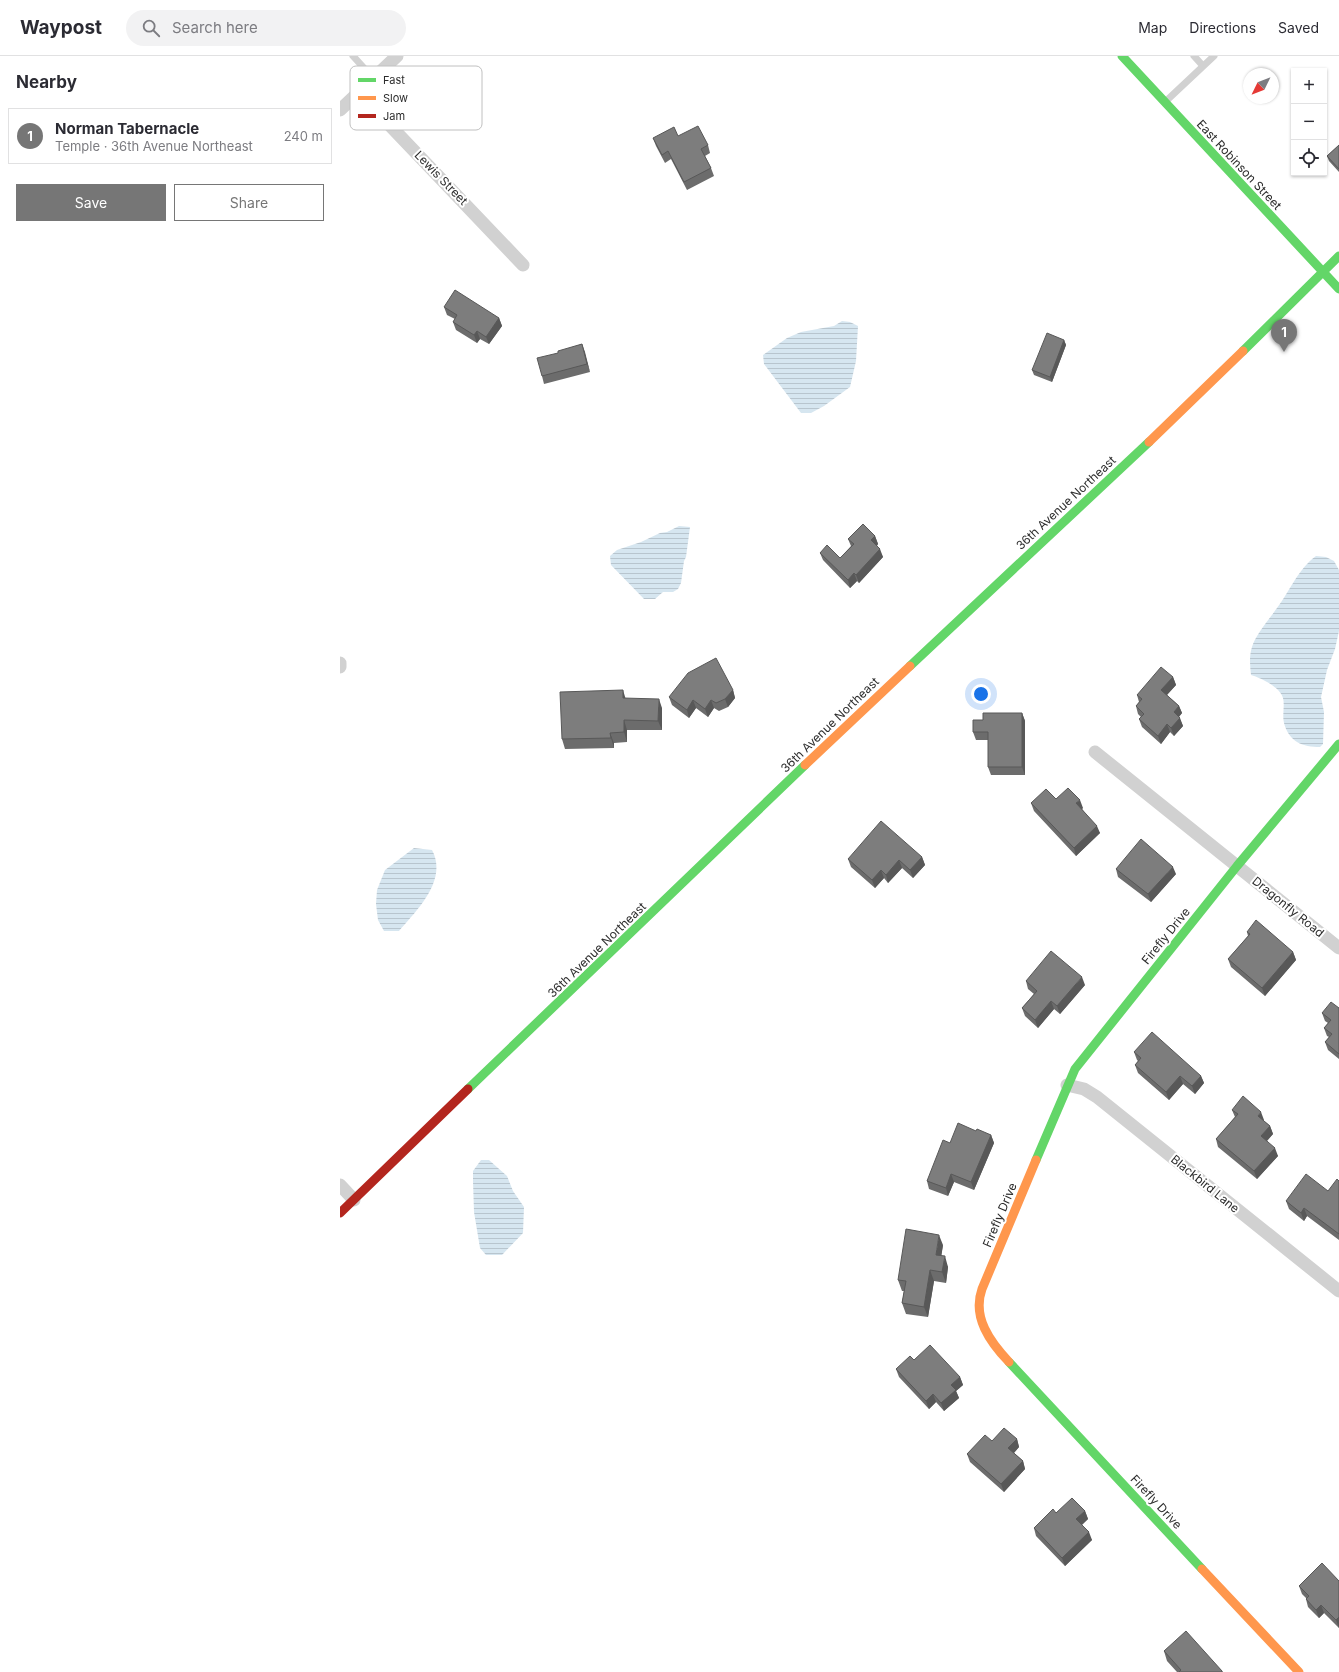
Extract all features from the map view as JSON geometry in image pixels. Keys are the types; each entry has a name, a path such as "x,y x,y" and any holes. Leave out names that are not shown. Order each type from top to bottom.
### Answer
{"street":[{"path":"386,66 396,56"},
{"name":"East Robinson Street","path":"1122,56 1339,289"},
{"path":"340,110 350,100"},
{"name":"Lewis Street","path":"394,130 523,265"},
{"name":"36th Avenue Northeast","path":"340,1213 849,723 1133,457 1295,301 1339,256"},
{"path":"340,663 340,668"},
{"name":"Firefly Drive","path":"1299,1672 1002,1355 991,1340 983,1324 978,1307 981,1292 1075,1069 1237,866 1339,744"},
{"name":"Dragonfly Road","path":"1095,752 1339,948"},
{"name":"Blackbird Lane","path":"1067,1085 1084,1088 1097,1097 1339,1291"},
{"path":"340,1186 354,1200"}],"lane":[{"path":"352,56 362,66"},
{"path":"1194,56 1203,66"},
{"path":"1165,102 1214,56"}],"shaded area":[{"path":"842,321 850,322 858,326 856,361 850,387 824,406 811,413 801,413 764,364 763,355 787,338 801,332 834,326"},
{"path":"679,526 690,527 681,583 678,589 673,592 663,592 655,599 644,599 611,565 610,556 617,550 641,542 660,533 667,532"},
{"path":"1316,556 1326,557 1334,561 1339,570 1339,631 1335,649 1327,670 1321,697 1324,712 1323,744 1320,747 1302,744 1289,735 1284,723 1284,701 1281,694 1270,684 1251,675 1250,661 1252,647 1259,632 1282,601 1304,567"},
{"path":"414,848 432,850 436,861 436,872 433,883 422,904 399,931 384,931 378,920 376,904 377,890 385,870"},
{"path":"481,1160 489,1160 507,1176 513,1191 524,1207 523,1233 502,1255 486,1255 480,1248 474,1212 473,1171"}],"building":[{"path":"698,126 708,145 701,149 711,168 684,182 668,151 662,155 653,138 674,127 678,136"},
{"path":"1339,145 1339,169 1327,156"},
{"path":"455,290 499,318 486,337 477,331 474,335 453,322 457,315 444,307"},
{"path":"1047,333 1064,340 1050,377 1032,370"},
{"path":"582,344 587,364 542,376 537,358 558,353 558,351"},
{"path":"863,524 875,536 871,540 880,549 856,575 854,573 848,580 820,553 827,545 840,558 854,544 848,539"},
{"path":"716,658 733,690 725,699 716,703 711,700 705,709 693,700 687,710 669,697 688,673"},
{"path":"1161,667 1173,677 1161,690 1179,706 1174,712 1180,718 1171,728 1167,724 1158,736 1139,719 1144,714 1136,706 1142,699 1137,695"},
{"path":"623,690 623,698 659,699 658,721 624,720 624,732 610,733 611,738 562,739 560,692"},
{"path":"983,713 1022,713 1022,767 988,767 988,732 973,732 973,720 983,720"},
{"path":"1068,788 1080,800 1076,803 1097,826 1074,848 1031,803 1046,789 1056,799"},
{"path":"881,821 922,857 910,870 899,860 886,875 881,870 872,880 848,859"},
{"path":"1141,839 1173,867 1148,894 1116,869"},
{"path":"1256,920 1293,952 1262,988 1228,959 1250,934 1247,932"},
{"path":"1051,951 1082,977 1057,1006 1051,1001 1035,1020 1022,1008 1037,991 1026,981"},
{"path":"1331,1002 1339,1008 1339,1054 1325,1042 1332,1034 1324,1028 1331,1020 1322,1013"},
{"path":"1152,1032 1201,1076 1192,1086 1180,1076 1166,1092 1135,1065 1141,1058 1134,1052"},
{"path":"1243,1096 1261,1112 1258,1116 1270,1126 1261,1136 1275,1148 1254,1171 1216,1139 1238,1114 1232,1110"},
{"path":"958,1123 976,1131 977,1129 991,1135 971,1182 951,1174 946,1188 927,1181 943,1140 950,1143"},
{"path":"1306,1174 1328,1191 1337,1179 1339,1181 1339,1234 1304,1208 1301,1213 1286,1201"},
{"path":"906,1229 939,1235 936,1255 945,1256 942,1272 930,1270 924,1307 902,1303 906,1281 898,1280"},
{"path":"930,1345 960,1377 951,1385 956,1390 941,1403 933,1394 926,1401 896,1369 910,1356 914,1360"},
{"path":"1004,1428 1017,1439 1008,1448 1023,1461 1001,1484 967,1454 985,1435 992,1441"},
{"path":"1072,1498 1085,1511 1076,1519 1089,1532 1062,1558 1034,1528 1053,1509 1056,1513"},
{"path":"1322,1563 1339,1581 1339,1617 1336,1620 1321,1605 1316,1610 1306,1599 1309,1596 1299,1586"},
{"path":"1186,1631 1222,1672 1179,1672 1181,1670 1164,1651"}],"traffic: fast":[{"path":"1122,56 1339,289"},
{"path":"1243,351 1339,256"},
{"path":"910,666 1149,442"},
{"path":"1036,1160 1075,1069 1237,866 1339,744"},
{"path":"468,1089 805,765"},
{"path":"1009,1362 1202,1569"}],"traffic: slow":[{"path":"1149,442 1243,351"},
{"path":"805,765 910,666"},
{"path":"1009,1362 989,1337 981,1319 979,1309 980,1299 982,1289 1036,1160"},
{"path":"1202,1569 1299,1672"}],"traffic: jam":[{"path":"340,1213 468,1089"}],"place":[{"name":"Norman Tabernacle","path":"1284,352"}]}
